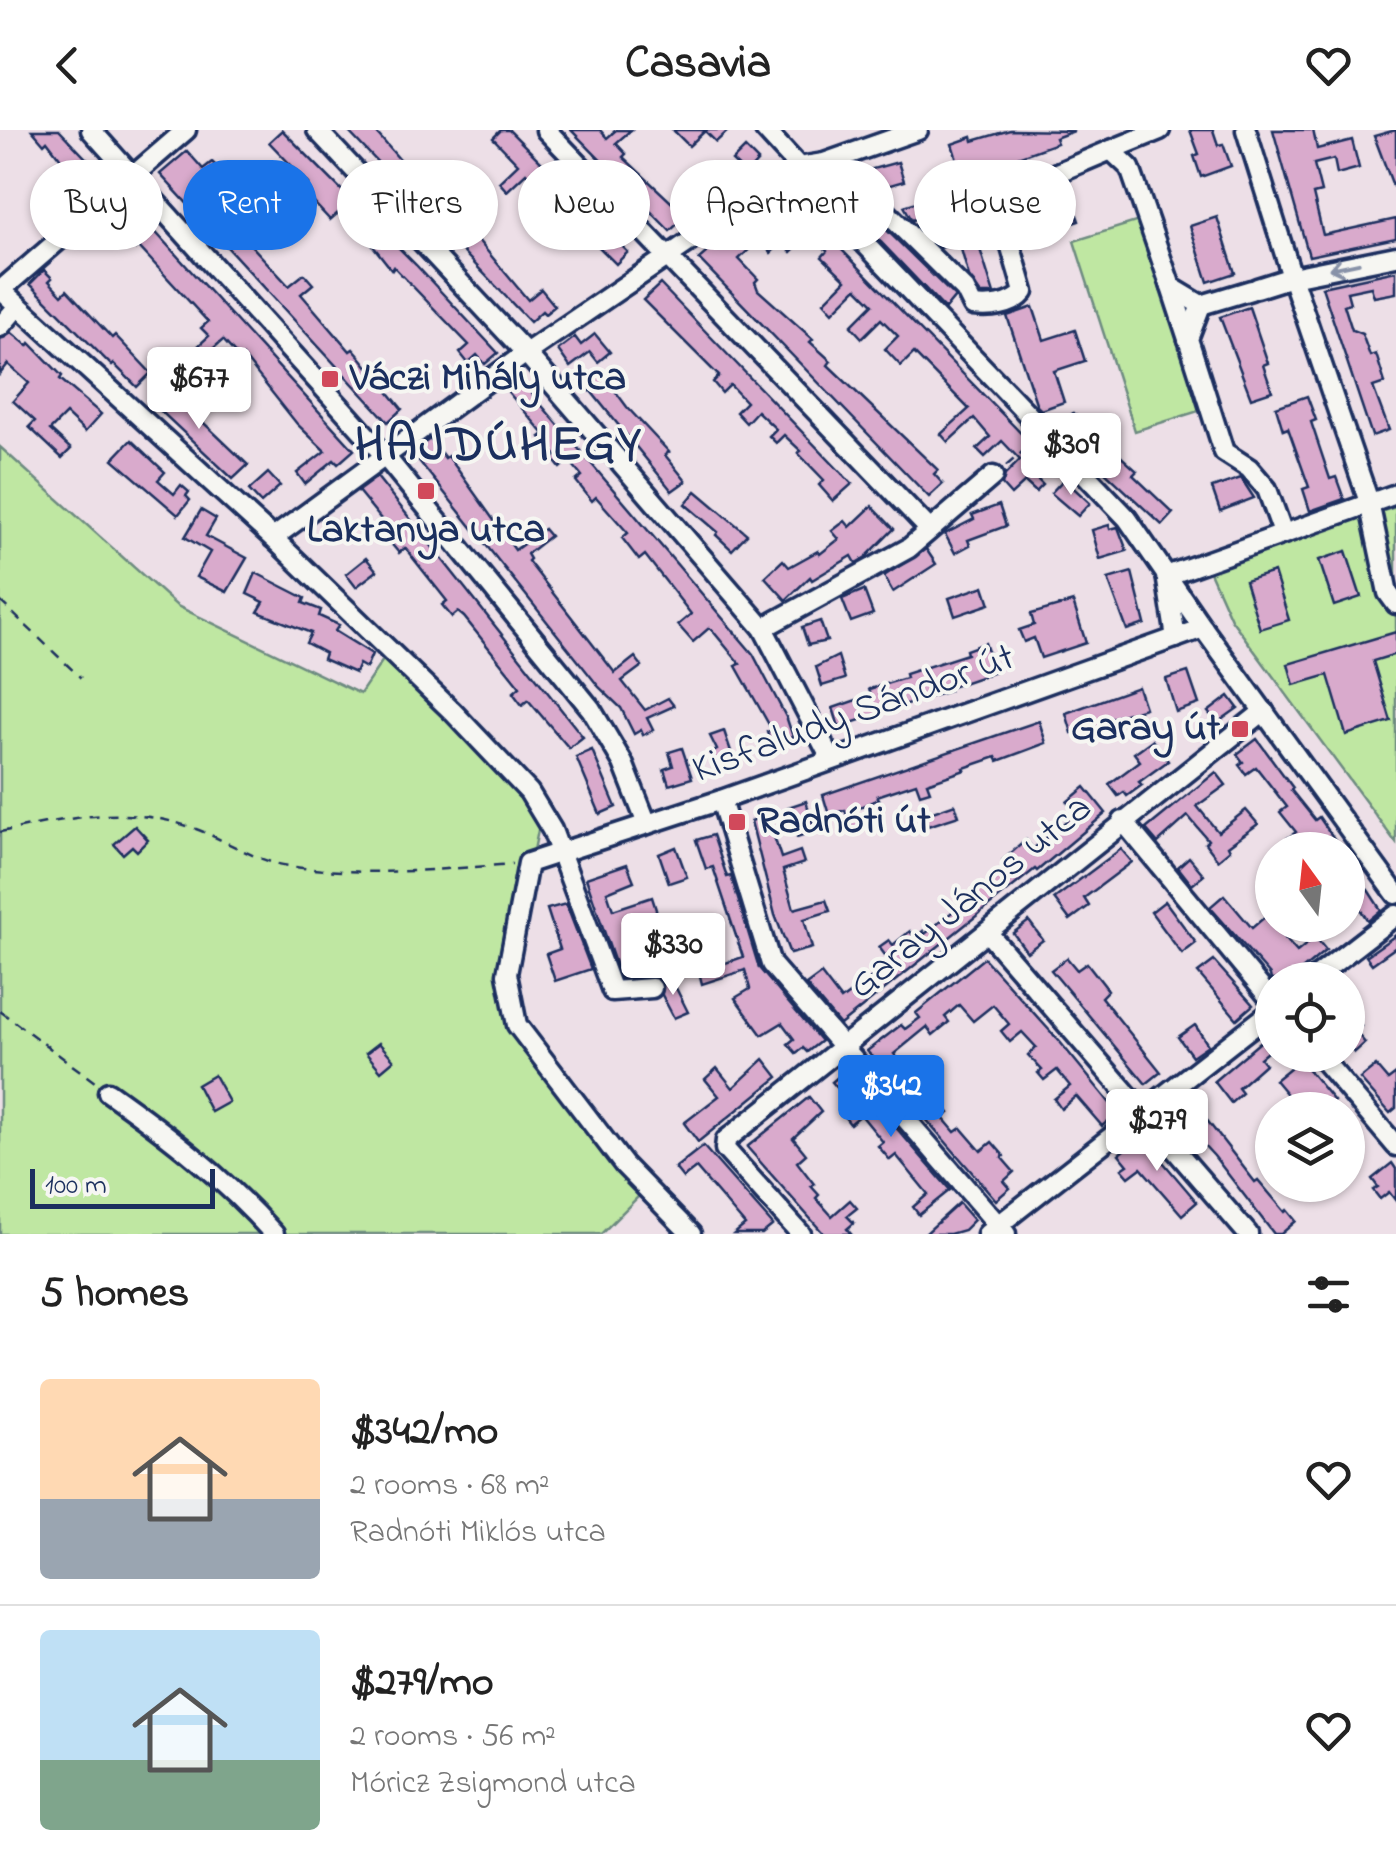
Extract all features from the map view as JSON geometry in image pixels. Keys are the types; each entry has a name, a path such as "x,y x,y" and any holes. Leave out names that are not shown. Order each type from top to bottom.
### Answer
{"street":[{"path":"91,130 119,160"},
{"path":"151,160 186,130"},
{"path":"317,130 526,352 763,628 831,759"},
{"path":"546,130 930,530"},
{"path":"765,130 793,160"},
{"path":"894,220 965,290 973,306 988,308 1018,299 1024,292 1000,206 1002,196 1160,130"},
{"path":"1246,130 1369,502 1388,593 1396,604"},
{"path":"834,160 907,132"},
{"path":"1130,168 1137,140"},
{"path":"1111,150 1130,168 1224,452 1248,468 1268,489 1283,533"},
{"path":"163,208 384,455 590,709 623,763 647,824"},
{"path":"46,250 1,289 273,538 453,712 529,792 552,830 612,991 652,988"},
{"path":"273,538 526,352 677,250"},
{"path":"871,250 1127,518 1396,894"},
{"path":"1171,287 1201,304 1292,277 1396,256"},
{"path":"1188,339 1201,304"},
{"path":"0,327 18,306"},
{"path":"763,628 909,548 993,476"},
{"path":"1166,576 1396,494"},
{"path":"1166,576 1176,638"},
{"name":"Kisfaludy Sándor út","path":"528,863 721,800 1203,628"},
{"name":"Garay János utca","path":"800,1234 725,1149 726,1140 1264,712"},
{"path":"721,800 771,964 997,1231 1255,1024"},
{"path":"1123,821 1255,980"},
{"path":"528,863 507,974 517,1025 624,1165 690,1234"},
{"path":"1335,962 1396,914"},
{"path":"987,932 1248,1234"},
{"path":"1333,1072 1396,1146"},
{"path":"108,1092 185,1146 274,1234"}],"path":[{"path":"993,476 1046,432"},
{"path":"0,601 81,678"},
{"path":"0,832 93,814 148,814 198,830 283,866 402,873 528,863"},
{"path":"0,1011 108,1092"}],"green space":[{"path":"1142,220 1202,410 1135,431 1076,240"},
{"path":"0,447 177,606 360,694 387,654 542,810 508,982 520,1027 652,1183 601,1234 0,1234"},
{"path":"1396,507 1396,843 1231,619 1206,563"}],"building":[{"path":"32,130 59,130 88,160 62,160 47,141 44,144"},
{"path":"282,130 312,160 286,160 269,142"},
{"path":"347,130 374,130 400,160 376,160"},
{"path":"501,130 509,130 539,160 518,160 518,164 493,138"},
{"path":"571,130 600,130 607,138 616,130 631,130 616,143 626,160 600,160"},
{"path":"673,130 729,130 716,142 705,131 689,146"},
{"path":"1010,130 1074,131 1055,138 1057,143 1012,160 957,160 952,144 972,137 973,141"},
{"path":"1190,130 1213,130 1231,166 1201,177 1194,156 1199,154"},
{"path":"1273,130 1313,130 1317,149 1352,140 1359,168 1337,174 1334,159 1314,164 1321,192 1313,194 1323,235 1396,219 1396,238 1309,256"},
{"path":"1396,130 1396,186 1393,186 1374,136"},
{"path":"745,148 757,160 733,160"},
{"path":"187,151 195,160 183,160 183,199 163,177 163,171"},
{"path":"898,162 904,181 894,184 894,163"},
{"path":"518,164 518,181 507,191 499,182"},
{"path":"317,165 337,185 337,214 330,220 317,206"},
{"path":"650,182 670,201 670,231 650,211"},
{"path":"914,203 914,219 912,220 904,206"},
{"path":"1217,217 1235,273 1208,282 1190,226"},
{"path":"894,237 955,297 945,309 889,250 894,250"},
{"path":"163,240 354,450 338,464 334,460 305,484 297,473 325,451 297,424 243,356 240,359 223,340 207,354 199,345 209,336 201,328 208,322 142,250 163,250"},
{"path":"230,250 256,250 289,286 304,274 313,284 301,294 402,409 388,422"},
{"path":"376,250 401,250 498,353 485,364 477,355 468,363 460,353 469,345 394,267 392,270"},
{"path":"461,250 486,250 528,300 541,289 555,306 530,322"},
{"path":"602,250 628,252 616,264"},
{"path":"709,250 748,250 739,259 758,279 758,290 813,339 810,342 831,361 828,365 938,470 934,474 943,484 929,497 699,259"},
{"path":"842,250 1046,459 1031,473 1043,485 1036,492 1025,482 1011,495 1002,485 1005,475 1020,460 1002,441 985,457 977,449 990,437 974,418 948,442 941,434 969,409 914,353 901,366 885,349 898,336 881,319 862,338 851,326 873,304 857,288 833,312 824,302 846,280 822,257 827,251"},
{"path":"961,250 980,250 994,294 981,294 969,277"},
{"path":"44,270 62,295 67,290 151,373 137,387 30,284"},
{"path":"1396,271 1396,293 1374,297 1371,287 1347,292 1350,303 1344,305 1352,330 1362,334 1370,356 1376,354 1385,383 1373,387 1389,430 1372,436 1322,287"},
{"path":"660,284 852,484 833,501 819,485 824,480 798,453 801,451 784,435 776,443 769,436 776,429 757,411 746,423 736,412 746,402 730,385 722,393 713,382 719,376 643,300"},
{"path":"1033,307 1044,340 1075,330 1085,361 1054,371 1064,402 1041,410 1007,316"},
{"path":"1249,307 1268,363 1263,365 1272,391 1251,398 1220,317"},
{"path":"12,333 28,346 30,343 62,376 60,379 101,414 85,432 66,414 50,430 71,449 62,458 29,427 35,421 13,401 29,383 8,364 0,374 0,339"},
{"path":"595,334 610,352 598,362 590,352 570,367 558,350 575,337 581,345"},
{"path":"599,369 627,407 669,452 665,455 686,481 672,491 590,390 586,381"},
{"path":"521,381 753,654 787,719 795,743 779,748 777,741 770,743 767,732 772,730 736,666 740,664 712,630 709,628 693,642 678,625 691,614 645,555 639,560 622,538 628,533 576,481 582,476 569,460 560,468 553,459 556,456 540,437 544,434 508,392"},
{"path":"164,385 248,465 233,479 150,401"},
{"path":"1307,396 1316,420 1311,422 1330,479 1336,477 1344,499 1310,511 1303,489 1309,487 1288,428 1283,430 1276,407"},
{"path":"1073,413 1137,471 1133,475 1173,513 1162,525 1059,429"},
{"path":"430,439 445,458 448,456 515,550 544,529 550,536 527,554 528,561 615,673 635,657 642,666 622,681 645,710 668,698 674,706 647,718 653,730 634,734 621,708 599,687 412,452"},
{"path":"131,440 165,472 158,480 174,494 181,485 189,492 186,496 190,500 178,515 113,459"},
{"path":"268,473 280,486 261,503 249,490"},
{"path":"377,477 583,737 569,748 528,700 522,705 513,693 520,687 464,617 458,612 452,617 442,605 447,601 405,548 399,553 388,540 394,535 358,491"},
{"path":"1241,478 1254,498 1220,511 1212,488"},
{"path":"1064,479 1090,503 1078,516 1051,493"},
{"path":"696,491 747,534 732,550 716,535 718,532 685,504"},
{"path":"999,505 1006,526 968,540 970,545 955,553 945,534 974,519 972,515"},
{"path":"872,506 894,529 866,557 856,563 852,556 812,580 810,577 786,600 765,577 783,560 789,567 818,551 820,554 839,539 832,531 845,521 850,527"},
{"path":"201,510 216,519 206,536 247,558 227,592 196,577 210,552 185,537"},
{"path":"1109,525 1110,529 1118,527 1127,551 1100,559 1092,530"},
{"path":"926,549 936,564 893,592 884,576"},
{"path":"1346,551 1361,597 1334,606 1319,560"},
{"path":"366,558 377,571 356,587 346,574"},
{"path":"1132,572 1145,624 1127,630 1108,579"},
{"path":"1274,572 1289,620 1260,629 1245,581"},
{"path":"256,573 305,598 303,603 321,610 319,616 339,625 335,631 372,654 366,668 359,664 355,673 323,659 325,653 306,643 311,633 258,612 264,602 247,594"},
{"path":"984,586 990,604 955,616 949,598"},
{"path":"864,590 873,614 851,622 842,599"},
{"path":"1073,602 1086,643 1041,658 1034,638 1024,642 1019,630 1034,625 1031,614"},
{"path":"820,621 827,641 808,645 802,627"},
{"path":"1396,632 1396,654 1373,661 1391,721 1346,735 1328,675 1294,685 1288,664"},
{"path":"985,643 995,672 839,727 833,708 871,695 869,689 967,654 966,650"},
{"path":"838,656 845,679 822,686 816,667"},
{"path":"1188,672 1199,704 1176,712 1166,679"},
{"path":"1138,687 1145,708 1111,718 1114,729 1097,735 1094,726 1072,733 1066,713"},
{"path":"1229,696 1238,708 1217,723 1208,712"},
{"path":"1039,721 1046,743 927,783 930,791 920,794 916,783 877,796 879,799 855,809 862,830 853,833 845,810 829,815 823,795"},
{"path":"724,731 735,763 718,769 712,753 717,750 710,736"},
{"path":"1257,739 1291,790 1329,832 1296,832 1280,812 1287,807 1256,767 1246,774 1237,754"},
{"path":"1152,740 1168,761 1127,796 1124,792 1118,796 1109,784 1140,761 1134,753"},
{"path":"682,748 692,778 669,785 664,769 673,766 669,752"},
{"path":"592,750 616,807 600,814 576,757"},
{"path":"1216,772 1226,785 1197,806 1218,832 1246,810 1258,824 1228,846 1230,850 1218,860 1205,843 1208,840 1188,816 1158,843 1146,829"},
{"path":"1085,787 1106,813 840,1025 806,985 821,974 841,1000 891,963 879,947 889,940 893,945 910,931 915,938 923,931 925,934 1009,866 1003,860 1026,840 1033,849 1076,813 1067,802"},
{"path":"806,801 815,831 797,837 788,807"},
{"path":"955,804 959,816 928,826 924,815"},
{"path":"767,815 781,858 800,851 804,863 783,870 794,909 826,900 830,911 804,919 812,948 790,954 775,915 751,821"},
{"path":"135,826 148,840 137,851 132,846 123,854 114,844"},
{"path":"713,835 727,877 731,876 759,968 821,1041 807,1052 803,1048 796,1053 788,1044 794,1039 782,1023 762,1035 735,998 750,989 745,970 702,984 699,972 743,957 713,867 706,869 696,840"},
{"path":"676,847 687,877 669,883 659,854"},
{"path":"1121,849 1132,862 1084,898 1089,906 1070,920 1054,899"},
{"path":"1189,857 1204,875 1192,885 1178,867"},
{"path":"627,864 634,881 607,892 613,910 652,897 659,919 626,928 638,966 653,961 656,971 620,978 586,878"},
{"path":"1368,890 1381,910 1368,921 1365,916"},
{"path":"1224,895 1252,928 1255,925 1255,942 1288,942 1297,952 1309,942 1319,942 1326,950 1312,962 1259,962 1210,907"},
{"path":"1165,901 1196,943 1182,954 1151,912"},
{"path":"566,904 591,969 555,981 546,954 560,949 547,909"},
{"path":"1029,921 1043,940 1027,952 1013,933"},
{"path":"1396,935 1396,947 1372,964 1366,956"},
{"path":"984,958 1118,1113 1102,1126 1076,1096 1061,1109 1054,1099 1070,1086 1057,1070 1044,1080 1038,1073 1042,1070 1028,1055 1036,1047 1022,1032 1010,1042 1001,1031 1009,1024 993,1005 973,1021 959,1005 945,1017 949,1022 933,1035 927,1027 894,1054 920,1087 937,1072 945,1082 932,1093 949,1113 943,1118 955,1132 961,1128 981,1151 992,1142 1004,1156 1014,1172 1004,1181 1010,1188 996,1200 867,1051 901,1025 905,1029 920,1018 916,1013"},
{"path":"1067,958 1077,970 1087,963 1108,990 1101,997 1161,1072 1146,1084 1051,970"},
{"path":"1214,961 1253,1005 1237,1019 1198,973"},
{"path":"670,976 688,1012 674,1018 662,995 662,981"},
{"path":"1195,1025 1208,1045 1192,1056 1178,1037"},
{"path":"379,1043 394,1060 381,1071 366,1053"},
{"path":"1255,1046 1256,1072 1238,1088 1242,1093 1231,1103 1214,1081"},
{"path":"764,1059 778,1077 698,1142 684,1123 719,1096 705,1079 717,1068 733,1088"},
{"path":"1376,1066 1388,1080 1396,1074 1396,1108 1390,1113 1360,1079"},
{"path":"846,1070 950,1190 919,1215 913,1207 928,1194 896,1155 890,1160 878,1146 883,1142 861,1115 850,1124 843,1115 853,1106 832,1082"},
{"path":"1285,1072 1310,1072 1327,1092 1285,1092 1275,1080"},
{"path":"214,1075 229,1102 211,1112 197,1085"},
{"path":"809,1097 821,1112 793,1138 806,1154 797,1162 814,1184 811,1186 819,1195 816,1198 832,1216 850,1200 857,1208 847,1216 854,1223 847,1229 851,1234 824,1234 747,1147"},
{"path":"1192,1101 1255,1182 1255,1202 1277,1202 1296,1221 1281,1234 1274,1234 1214,1156 1175,1114"},
{"path":"1141,1136 1197,1202 1182,1215 1141,1168 1129,1177 1122,1169 1128,1165 1119,1154"},
{"path":"703,1146 773,1225 762,1234 734,1234 745,1225 696,1168 683,1178 675,1168"},
{"path":"1392,1163 1396,1169 1396,1201 1389,1192 1380,1199 1373,1190 1378,1187 1372,1179"},
{"path":"959,1203 974,1220 964,1230 925,1234"}],"place":[{"name":"Váczi Mihály utca","path":"330,379"},
{"name":"Laktanya utca","path":"426,491"},
{"name":"Garay út","path":"1240,729"},
{"name":"Radnóti út","path":"737,822"}],"district":[{"name":"HAJDÚHEGY","path":"499,446"}]}
